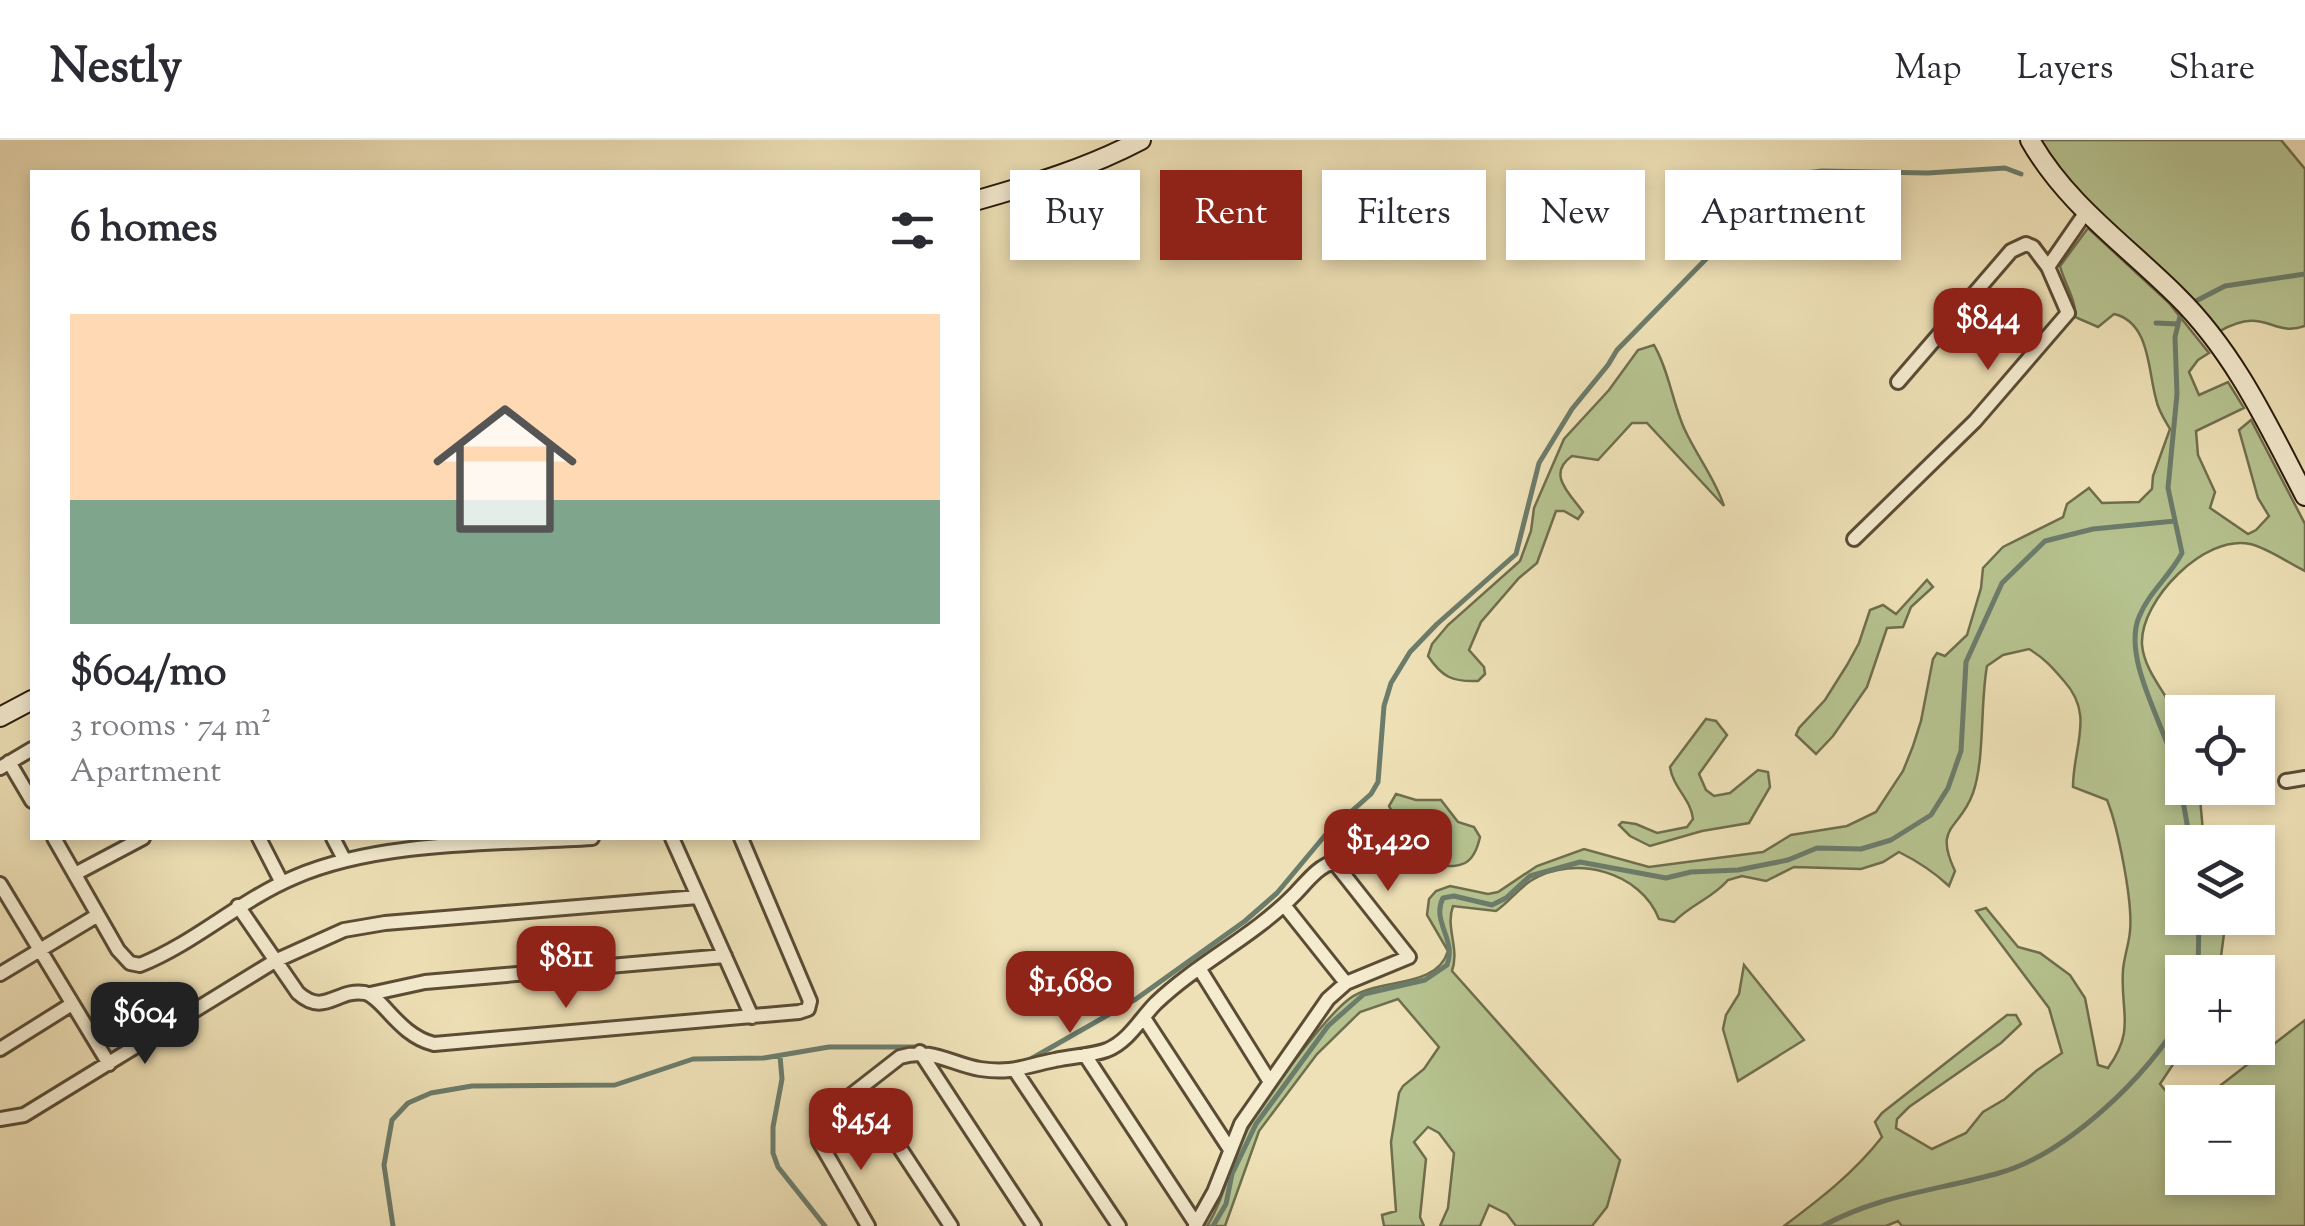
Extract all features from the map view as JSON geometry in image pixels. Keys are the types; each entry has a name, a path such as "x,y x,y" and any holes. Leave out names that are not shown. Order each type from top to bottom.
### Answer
{"street":[{"path":"980,199 1054,178 1140,140"},
{"path":"2030,140 2056,180 2203,326 2244,381 2305,496"},
{"path":"2048,266 2086,212"},
{"path":"1854,539 1976,420 2068,313 2048,266 2033,247 2026,244 2011,251 1898,382"},
{"path":"0,717 30,701"},
{"path":"30,751 4,765 30,798"},
{"path":"2286,781 2305,778"},
{"path":"55,840 118,950 130,963 140,965 282,883 344,859 401,844 520,840"},
{"path":"75,874 139,840"},
{"path":"260,840 282,883"},
{"path":"334,840 344,859"},
{"path":"673,840 752,1017"},
{"path":"370,994 415,1040 434,1044 799,1012 808,1008 810,1001 742,840"},
{"path":"868,1226 824,1152 818,1132 823,1117 900,1057 920,1052 938,1054 981,1069 1016,1072 1118,1044 1199,968 1246,937 1323,866 1334,862 1408,953 1405,960 1346,983 1328,999 1240,1124 1214,1192 1196,1225 1085,1055"},
{"path":"0,884 109,1064"},
{"path":"0,1118 24,1115 276,961 363,925 698,897"},
{"path":"1284,905 1346,983"},
{"path":"238,906 309,1003 316,1004 359,992 370,994 425,982 725,956"},
{"path":"0,974 98,915"},
{"path":"1199,968 1270,1082"},
{"path":"0,1049 72,1004"},
{"path":"1144,1018 1230,1148"},
{"path":"920,1052 1034,1226"},
{"path":"1016,1072 1118,1226"},
{"path":"862,1089 951,1226"}],"green space":[{"path":"2039,140 2281,140 2305,169 2305,326 2293,329 2248,321 2220,331 2099,215"},
{"path":"2088,228 2169,303 2209,353 2189,372 2199,395 2228,382 2244,408 2196,431 2198,455 2215,492 2210,508 2248,534 2269,516 2258,498 2239,430 2251,420 2305,524 2305,571 2250,544 2214,549 2178,574 2163,590 2144,627 2142,644 2148,666 2165,696 2165,805 2201,805 2202,825 2165,825 2165,935 2224,935 2221,955 2165,955 2165,1065 2173,1065 2160,1084 2165,1090 2165,1195 2275,1195 2275,1085 2221,1085 2247,1065 2275,1065 2275,1043 2305,1020 2305,1226 1902,1226 1898,1221 1886,1226 1784,1226 1836,1185 1871,1150 1882,1137 1875,1122 1882,1113 2007,1015 2016,1015 2021,1024 2001,1043 1909,1107 1897,1119 1896,1128 1932,1149 1966,1133 1983,1112 2062,1053 2049,1008 1976,911 1986,908 2018,947 2040,953 2070,975 2085,998 2098,1065 2108,1068 2117,1054 2124,1031 2123,970 2130,918 2120,846 2107,800 2073,787 2080,719 2073,694 2052,667 2029,649 2003,655 1987,666 1977,779 1968,805 1948,836 1955,871 1949,886 1899,852 1861,869 1794,867 1766,881 1742,876 1728,880 1674,922 1659,919 1638,889 1622,879 1586,869 1549,872 1532,880 1496,911 1453,906 1452,971 1620,1160 1607,1207 1592,1226 1516,1226 1507,1214 1489,1205 1480,1226 1440,1226 1448,1208 1454,1153 1439,1133 1428,1127 1414,1142 1426,1159 1420,1217 1424,1226 1384,1226 1382,1215 1396,1211 1391,1142 1399,1093 1424,1069 1439,1047 1398,999 1360,1012 1317,1054 1259,1131 1225,1226 1207,1226 1250,1126 1323,1025 1361,992 1419,978 1441,963 1448,951 1427,915 1429,899 1436,891 1450,886 1488,894 1498,892 1537,866 1584,849 1649,867 1763,852 1791,835 1847,826 1876,812 1903,771 1913,746 1933,659 1937,653 1945,656 1967,635 1983,568 2003,547 2063,517 2067,504 2089,488 2102,503 2139,502 2152,489 2170,429 2157,403 2146,349 2135,327 2126,319 2114,314 2098,327 2075,317 2060,266"},
{"path":"1654,345 1684,428 1724,506 1647,423 1632,423 1598,460 1572,456 1564,463 1561,477 1583,512 1578,519 1556,511 1537,563 1481,622 1469,650 1484,667 1485,674 1478,681 1469,681 1443,673 1428,656 1432,644 1520,561 1534,508 1564,439 1609,390 1638,350"},
{"path":"1927,580 1933,587 1911,607 1903,627 1887,628 1867,687 1816,754 1796,735 1847,665 1870,610 1883,605 1896,614"},
{"path":"1706,719 1716,721 1727,735 1699,774 1706,790 1714,796 1730,793 1758,770 1768,772 1770,787 1749,823 1650,846 1630,836 1619,825 1622,822 1657,833 1687,827 1693,819 1670,767"},
{"path":"1396,794 1416,800 1441,800 1458,822 1474,827 1480,837 1471,858 1458,865 1418,866 1413,858 1424,843 1416,829 1399,824 1389,806"},
{"path":"1744,965 1804,1040 1738,1081 1723,1029 1726,1015 1739,994"}],"waterway":[{"path":"1029,1060 1136,999 1245,921 1277,893 1327,833 1371,794 1378,782 1384,706 1391,683 1410,652 1516,554 1539,463 1572,409 1617,350 1708,257 1753,199 1805,173 1822,171 1928,173 2005,168 2021,174"},
{"path":"2192,303 2225,286 2305,274"},
{"path":"2182,308 2175,337 2177,394 2168,488 2182,553 2143,608 2135,633 2140,671 2175,766 2187,825"},
{"path":"2156,323 2178,324"},
{"path":"1213,1226 1226,1204 1232,1174 1256,1124 1328,1026 1364,994 1425,980 1447,965 1449,947 1440,915 1443,898 1454,896 1492,905 1530,876 1580,862 1666,878 1691,872 1738,870 1788,860 1817,848 1861,849 1891,840 1931,815 1948,788 1961,751 1966,662 2002,583 2045,541 2093,529 2175,521"},
{"path":"2198,955 2199,935"},
{"path":"1823,1226 1887,1200 2024,1164 2103,1110 2165,1043"},
{"path":"393,1226 384,1165 392,1120 408,1103 431,1093 472,1086 615,1085 693,1059 764,1058 829,1047 921,1047"},
{"path":"780,1056 782,1079 773,1127 773,1153 778,1167 825,1226"}]}
